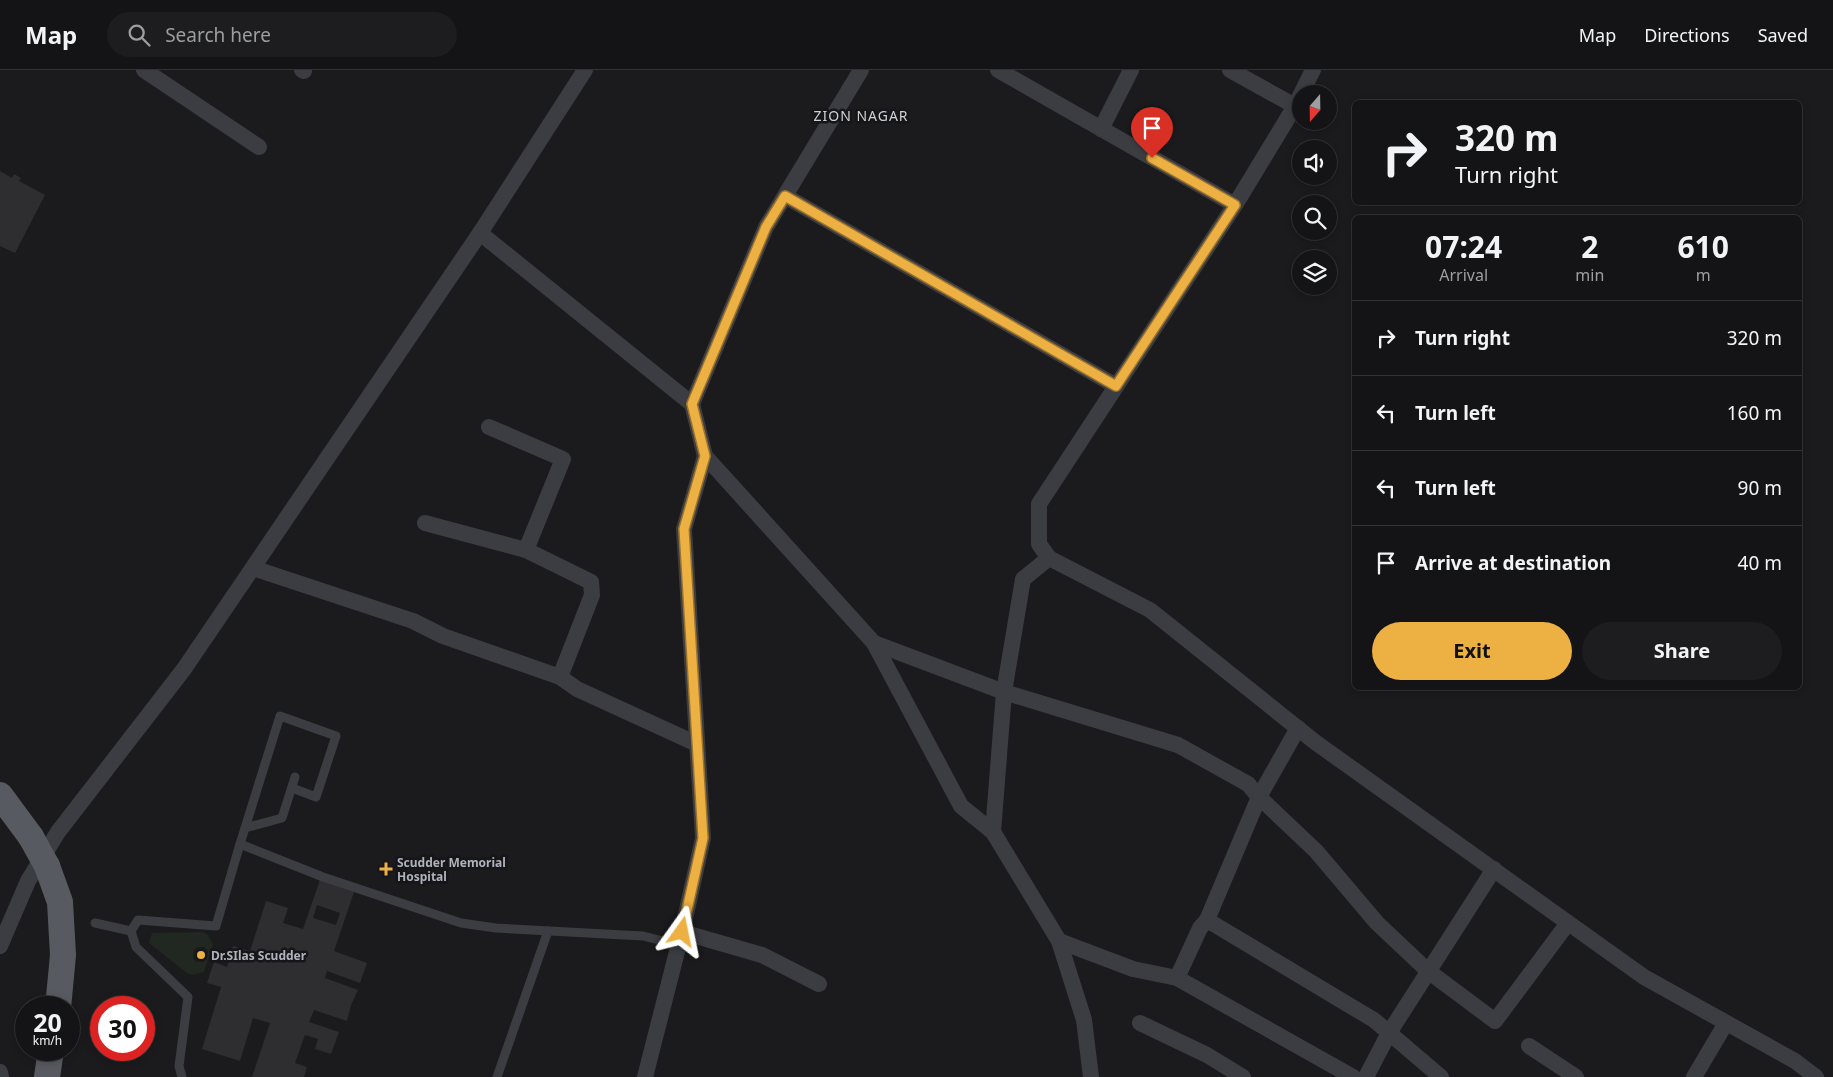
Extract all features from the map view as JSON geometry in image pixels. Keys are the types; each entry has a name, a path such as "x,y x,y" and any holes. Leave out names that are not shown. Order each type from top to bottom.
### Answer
{"main road":[{"path":"0,795 31,837 47,866 60,902 63,955 59,996"}],"street":[{"path":"144,70 259,147"},
{"path":"0,946 28,881 58,832 184,669 480,233 585,70"},
{"path":"861,70 766,227 692,404 705,456 874,644 961,806 993,832 1059,941 1084,1020 1091,1077"},
{"path":"998,70 1235,205"},
{"path":"1230,70 1292,104"},
{"path":"1306,85 1313,70"},
{"path":"1101,129 1125,72"},
{"path":"1292,111 1235,205 1039,504 1040,544 1049,558 1150,610 1298,728 1644,977 1795,1061 1816,1077"},
{"path":"785,196 1116,386"},
{"path":"480,233 692,404"},
{"path":"489,427 563,459 526,550"},
{"path":"645,1077 681,938 703,838 684,529 705,456"},
{"path":"425,523 526,550 591,582 592,595 560,677"},
{"path":"993,832 1004,692 1023,579 1049,558"},
{"path":"253,568 413,621 443,636 560,677 577,689 697,744"},
{"path":"874,644 1004,692 1178,745 1248,784 1259,797 1316,851 1377,923 1428,971 1495,1020 1568,923"},
{"path":"1177,978 1200,928 1207,920 1259,797 1298,728"},
{"path":"1366,1077 1389,1033 1494,869"},
{"path":"1207,920 1374,1020 1441,1077"},
{"path":"681,938 762,955 819,984"},
{"path":"1059,941 1133,970 1177,978 1353,1077"},
{"path":"1140,1023 1207,1055 1242,1077"},
{"path":"1694,1077 1726,1023"},
{"path":"1529,1046 1576,1077"},
{"path":"0,1072 1,1077"}],"lane":[{"path":"182,1077 179,1066 188,997 136,947 131,931 138,920 216,926 280,716 336,736 316,797 292,788"},
{"path":"245,828 282,818 295,777"},
{"path":"240,844 322,877 461,923 496,928 681,938"},
{"path":"95,923 131,931"},
{"path":"497,1077 548,931"}],"shaded area":[{"path":"201,932 207,934 213,944 204,972 192,975 187,973 149,943 152,933","holes":["198,947 204,947 208,951 207,959 203,962 196,962 193,958 194,950"]}],"building":[{"path":"0,171 12,178 14,174 21,178 19,181 45,195 15,253 0,246"},
{"path":"320,880 354,892 334,951 367,963 360,983 327,971 325,978 358,990 351,1005 347,1021 314,1010 309,1022 339,1032 331,1054 315,1049 318,1039 305,1035 295,1063 307,1067 304,1077 252,1077 270,1023 253,1018 240,1061 202,1049 221,987 207,983 214,962 227,967 233,946 250,951 266,901 288,908 283,923 303,929","holes":["317,905 340,913 336,925 313,918"]}],"place":[{"name":"Scudder Memorial Hospital","path":"386,869"},
{"name":"Dr.SIlas Scudder","path":"201,955"}],"district":[{"name":"ZION NAGAR","path":"861,115"}],"route":[{"path":"682,932 703,838 684,529 705,456 692,404 766,227 785,196 1116,386 1235,205 1152,158"}]}
